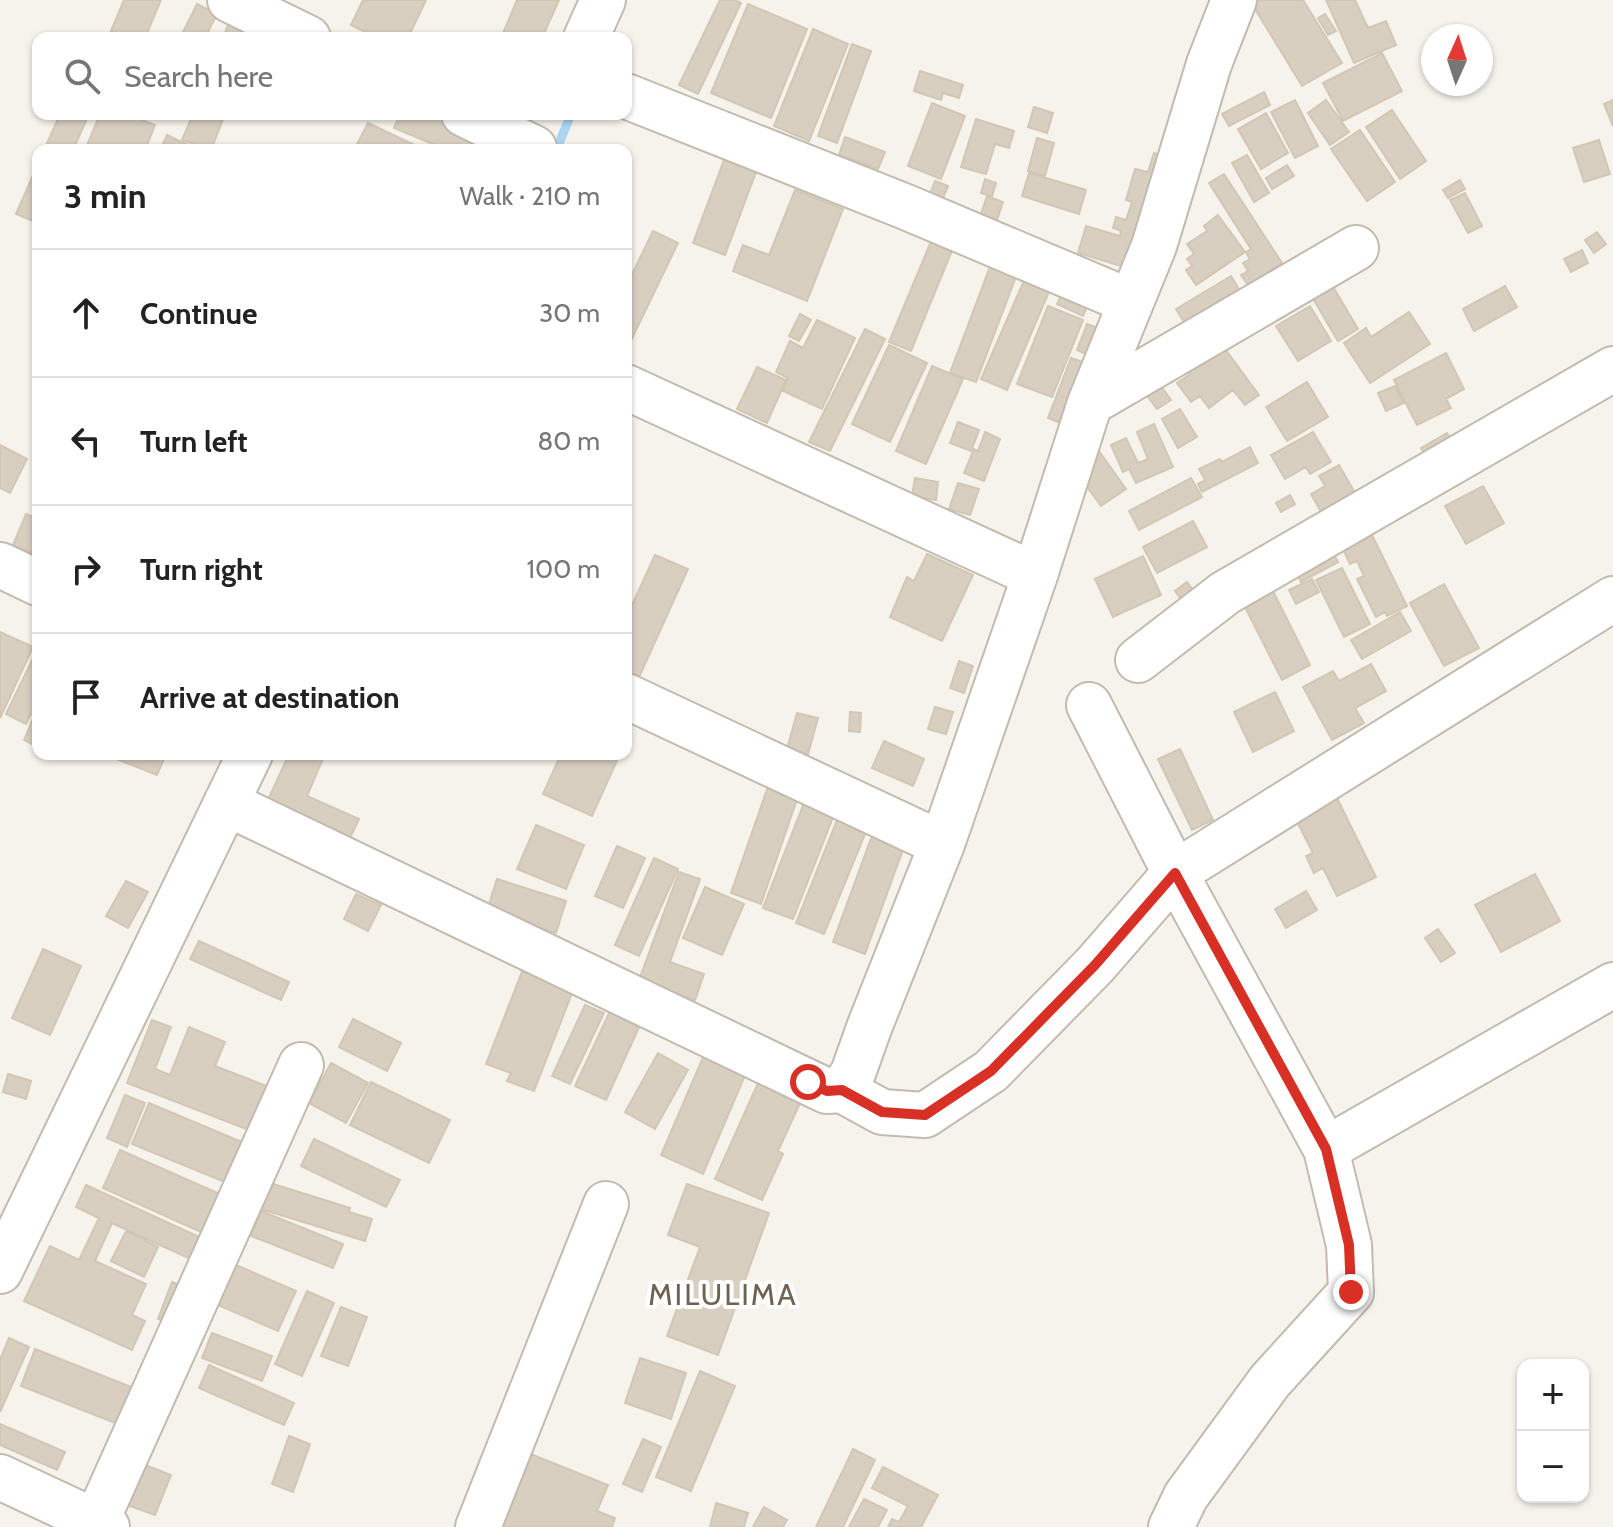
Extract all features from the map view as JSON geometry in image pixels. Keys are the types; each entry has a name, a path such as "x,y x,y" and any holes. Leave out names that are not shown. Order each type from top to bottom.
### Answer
{"street":[{"path":"230,0 296,32"},
{"path":"589,32 603,0"},
{"path":"842,1090 853,1073 942,844 1035,575 1090,403 1154,246 1209,64 1234,0"},
{"path":"632,98 906,207 1131,302"},
{"path":"484,120 539,137"},
{"path":"1090,403 1356,248"},
{"path":"1138,660 1225,593 1613,369"},
{"path":"632,390 1035,575"},
{"path":"0,565 32,580"},
{"path":"226,803 827,1091 842,1090 882,1112 925,1115 991,1071 1095,965 1175,873 1613,599"},
{"path":"632,699 942,844"},
{"path":"1089,705 1175,873 1326,1149 1349,1245 1351,1292 1270,1381 1186,1496 1171,1527"},
{"path":"0,1271 247,760"},
{"path":"1326,1149 1613,985"},
{"path":"0,1477 102,1524 301,1065"},
{"path":"478,1527 606,1204"}],"building":[{"path":"124,0 161,0 148,32 111,32"},
{"path":"363,0 426,0 411,32 366,32 351,25"},
{"path":"517,0 559,0 545,32 504,32"},
{"path":"720,0 741,3 698,94 679,85"},
{"path":"1258,0 1303,0 1342,63 1302,86 1252,4"},
{"path":"1326,0 1355,0 1368,28 1386,21 1396,45 1354,63"},
{"path":"197,4 217,14 208,32 183,32"},
{"path":"748,4 807,29 771,118 711,93"},
{"path":"1325,14 1336,31 1328,35 1318,18"},
{"path":"230,20 257,31 257,32 225,32"},
{"path":"813,29 848,44 809,141 774,126"},
{"path":"852,44 871,51 837,143 818,136"},
{"path":"1382,53 1402,91 1343,121 1323,83"},
{"path":"920,71 963,85 959,98 943,93 941,100 914,91"},
{"path":"1264,92 1270,105 1229,126 1222,114"},
{"path":"1295,100 1318,146 1295,158 1271,112"},
{"path":"1326,100 1349,132 1330,145 1308,113"},
{"path":"1613,100 1613,126 1604,104"},
{"path":"932,103 965,116 941,179 908,166"},
{"path":"1034,107 1053,113 1047,133 1028,127"},
{"path":"1392,110 1426,161 1400,179 1366,127"},
{"path":"1266,113 1288,153 1261,169 1238,129"},
{"path":"976,119 1014,131 1009,148 995,144 986,174 961,167"},
{"path":"57,120 86,120 76,144 47,144"},
{"path":"98,120 142,120 155,125 147,144 88,144"},
{"path":"190,120 223,120 213,144 194,144 182,140"},
{"path":"397,120 447,120 478,133 473,144 433,144 394,128"},
{"path":"368,123 412,144 357,144"},
{"path":"1360,130 1395,182 1367,201 1331,149"},
{"path":"167,135 186,144 163,144"},
{"path":"845,137 885,152 878,169 839,155"},
{"path":"1037,138 1054,143 1045,176 1028,171"},
{"path":"1599,140 1610,174 1584,182 1573,148"},
{"path":"727,152 759,164 725,255 693,243"},
{"path":"1154,153 1168,157 1134,270 1078,253 1086,226 1120,236 1121,231 1113,228 1116,217 1126,220 1132,202 1126,200 1135,169 1148,172"},
{"path":"1247,155 1269,193 1254,202 1232,163"},
{"path":"1287,165 1294,176 1272,189 1266,178"},
{"path":"1029,173 1086,190 1079,214 1022,196"},
{"path":"1224,174 1282,263 1248,285 1241,275 1248,271 1243,263 1250,259 1246,252 1251,249 1209,183"},
{"path":"32,178 32,221 16,214"},
{"path":"985,179 996,183 992,196 981,193"},
{"path":"1460,180 1465,189 1448,198 1443,190"},
{"path":"935,181 948,186 943,198 930,194"},
{"path":"795,190 843,209 807,301 733,271 743,245 769,255"},
{"path":"1465,193 1482,226 1468,233 1450,200"},
{"path":"987,196 1003,202 997,220 981,214"},
{"path":"1218,215 1245,252 1196,285 1186,270 1192,266 1187,259 1194,254 1187,244 1207,231 1204,226"},
{"path":"653,231 678,243 632,339 632,275"},
{"path":"1597,232 1606,244 1594,253 1585,240"},
{"path":"932,239 953,248 911,351 889,342"},
{"path":"1582,250 1588,263 1571,272 1564,259"},
{"path":"991,264 1017,274 976,382 950,373"},
{"path":"1322,268 1358,329 1338,341 1302,280"},
{"path":"1026,276 1051,287 1007,390 981,379"},
{"path":"1231,276 1242,294 1187,327 1176,309"},
{"path":"1505,286 1517,307 1474,331 1463,309"},
{"path":"1063,291 1089,302 1083,316 1057,304"},
{"path":"1048,306 1083,320 1052,397 1017,384"},
{"path":"1310,306 1331,341 1298,361 1276,326"},
{"path":"1409,312 1430,344 1370,383 1344,343 1366,328 1371,337"},
{"path":"800,314 811,320 799,341 789,336"},
{"path":"817,320 855,338 822,409 783,391 788,378 776,372 790,341 803,348"},
{"path":"1087,324 1101,329 1090,356 1077,350"},
{"path":"865,329 885,339 830,451 809,442"},
{"path":"1217,338 1259,395 1245,405 1233,390 1209,408 1200,396 1191,402 1177,383 1190,374 1182,363"},
{"path":"889,345 927,363 890,442 852,424"},
{"path":"1446,353 1464,389 1446,399 1451,408 1417,425 1394,380"},
{"path":"1071,358 1089,364 1065,425 1048,418"},
{"path":"932,366 963,379 926,464 896,451"},
{"path":"757,367 786,380 767,423 737,409"},
{"path":"1153,375 1171,400 1157,409 1139,385"},
{"path":"1307,382 1328,417 1287,441 1266,407"},
{"path":"1395,386 1404,403 1386,411 1378,393"},
{"path":"1180,409 1197,437 1178,448 1162,419"},
{"path":"958,422 979,430 971,451 950,443"},
{"path":"1154,424 1173,467 1136,483 1129,469 1123,472 1111,445 1126,438 1138,463 1148,459 1137,432"},
{"path":"985,432 1000,439 984,481 964,473 974,449 978,451"},
{"path":"1313,432 1331,462 1310,474 1306,467 1285,479 1271,455"},
{"path":"1447,433 1454,444 1428,459 1421,448"},
{"path":"0,445 27,459 10,493 0,488"},
{"path":"1250,447 1258,463 1202,492 1198,484 1205,480 1199,469 1220,459 1222,462"},
{"path":"1099,451 1126,489 1101,506 1074,469"},
{"path":"1339,465 1362,505 1328,524 1311,494 1325,486 1319,476"},
{"path":"915,478 938,482 936,500 912,496"},
{"path":"1191,478 1202,497 1139,530 1129,511"},
{"path":"958,483 979,489 970,515 949,509"},
{"path":"1483,486 1504,523 1466,544 1445,506"},
{"path":"1290,495 1295,504 1281,512 1276,503"},
{"path":"26,514 32,516 32,553 13,545"},
{"path":"1193,521 1207,547 1157,573 1143,547"},
{"path":"1369,529 1407,606 1387,616 1385,612 1376,617 1357,579 1364,576 1357,561 1350,564 1340,543"},
{"path":"1332,551 1338,562 1301,582 1295,571"},
{"path":"927,554 973,575 942,641 890,617 907,577 914,581"},
{"path":"655,555 688,569 636,684 632,682 632,605"},
{"path":"1143,556 1161,595 1113,617 1095,579"},
{"path":"1342,568 1370,624 1344,637 1316,580"},
{"path":"1312,579 1319,592 1296,604 1289,590"},
{"path":"1187,582 1198,596 1186,606 1175,591"},
{"path":"1444,584 1479,648 1444,666 1410,603"},
{"path":"1271,587 1310,665 1282,680 1242,601"},
{"path":"1400,612 1411,631 1362,659 1351,640"},
{"path":"0,632 32,649 0,718"},
{"path":"32,660 32,712 26,724 6,714"},
{"path":"959,661 973,666 964,693 950,688"},
{"path":"1371,664 1386,691 1355,708 1364,723 1332,740 1303,687 1333,671 1339,681"},
{"path":"1275,692 1294,731 1253,752 1234,712"},
{"path":"935,707 953,712 946,734 928,729"},
{"path":"850,712 861,713 860,732 849,731"},
{"path":"797,713 818,718 808,754 787,749"},
{"path":"32,721 32,744 24,740"},
{"path":"884,741 924,759 913,786 872,768"},
{"path":"1180,749 1213,820 1192,830 1158,759"},
{"path":"119,760 163,760 157,775"},
{"path":"286,760 322,760 307,796 359,819 350,838 267,802"},
{"path":"558,760 617,760 592,816 543,794"},
{"path":"772,775 802,785 761,904 731,893"},
{"path":"1332,788 1376,877 1337,896 1323,868 1314,873 1306,856 1313,853 1290,808"},
{"path":"809,790 839,802 793,919 763,908"},
{"path":"843,805 872,817 824,934 796,923"},
{"path":"877,822 909,833 865,954 833,942"},
{"path":"536,825 584,845 566,889 517,869"},
{"path":"617,846 645,858 623,908 595,896"},
{"path":"654,858 678,869 639,956 615,945"},
{"path":"679,872 700,879 670,962 704,974 695,1000 639,980"},
{"path":"1535,874 1560,921 1501,952 1475,905"},
{"path":"497,879 566,901 556,933 487,910"},
{"path":"126,881 148,892 128,928 106,916"},
{"path":"705,887 744,904 722,955 683,938"},
{"path":"1306,891 1317,910 1286,928 1275,909"},
{"path":"356,894 381,905 368,931 344,919"},
{"path":"1438,929 1455,953 1441,962 1425,938"},
{"path":"199,941 289,982 281,1000 190,959"},
{"path":"43,949 81,966 50,1035 12,1018"},
{"path":"523,969 574,988 534,1091 507,1081 511,1073 486,1064"},
{"path":"585,1005 604,1013 570,1084 552,1076"},
{"path":"611,1009 641,1023 606,1100 575,1086"},
{"path":"353,1019 401,1043 387,1071 339,1047"},
{"path":"152,1020 171,1027 155,1069 170,1075 189,1027 225,1042 215,1066 272,1088 254,1132 127,1083"},
{"path":"658,1053 688,1070 655,1129 625,1112"},
{"path":"704,1055 746,1073 703,1174 661,1155"},
{"path":"331,1063 368,1083 346,1123 309,1103"},
{"path":"8,1074 31,1081 26,1099 3,1092"},
{"path":"371,1082 450,1120 429,1163 350,1125"},
{"path":"758,1083 801,1101 778,1151 783,1154 762,1200 715,1179"},
{"path":"125,1095 145,1103 127,1147 107,1138"},
{"path":"149,1103 249,1145 232,1185 132,1144"},
{"path":"314,1139 400,1180 386,1207 301,1166"},
{"path":"120,1150 229,1198 212,1237 103,1188"},
{"path":"270,1183 350,1208 349,1212 372,1219 365,1241 261,1209"},
{"path":"687,1184 769,1213 718,1355 667,1336 700,1247 668,1235"},
{"path":"86,1185 210,1242 199,1263 112,1223 95,1261 146,1284 132,1315 145,1321 132,1350 24,1301 50,1246 79,1260 99,1218 76,1207"},
{"path":"261,1211 343,1244 333,1268 251,1236"},
{"path":"126,1231 158,1247 144,1277 111,1261"},
{"path":"229,1262 296,1291 278,1331 211,1302"},
{"path":"172,1282 188,1288 175,1325 158,1319"},
{"path":"307,1291 334,1303 302,1376 275,1364"},
{"path":"341,1307 367,1317 348,1366 321,1356"},
{"path":"212,1333 272,1356 262,1381 202,1358"},
{"path":"9,1338 29,1347 0,1412 0,1360"},
{"path":"35,1349 134,1388 120,1425 21,1386"},
{"path":"640,1358 686,1373 671,1419 625,1403"},
{"path":"209,1365 294,1403 284,1425 199,1388"},
{"path":"700,1371 735,1386 691,1491 656,1477"},
{"path":"0,1424 65,1452 57,1470 0,1445"},
{"path":"289,1436 310,1444 293,1492 272,1484"},
{"path":"643,1439 661,1447 642,1492 623,1484"},
{"path":"853,1449 875,1460 843,1527 816,1527"},
{"path":"523,1451 608,1485 597,1511 615,1518 612,1527 492,1527"},
{"path":"140,1463 171,1475 155,1515 124,1504"},
{"path":"883,1467 938,1495 921,1527 888,1527 892,1519 899,1522 908,1506 872,1488"},
{"path":"864,1499 887,1510 878,1527 849,1527"},
{"path":"716,1503 748,1513 744,1527 710,1527"},
{"path":"764,1507 787,1520 783,1527 753,1527"}],"waterway":[{"path":"559,144 569,120"}],"district":[{"name":"MILULIMA","path":"723,1295"}],"route":[{"path":"808,1082 827,1091 842,1090 882,1112 925,1115 991,1071 1095,965 1175,873 1326,1149 1349,1245 1351,1292"}]}
